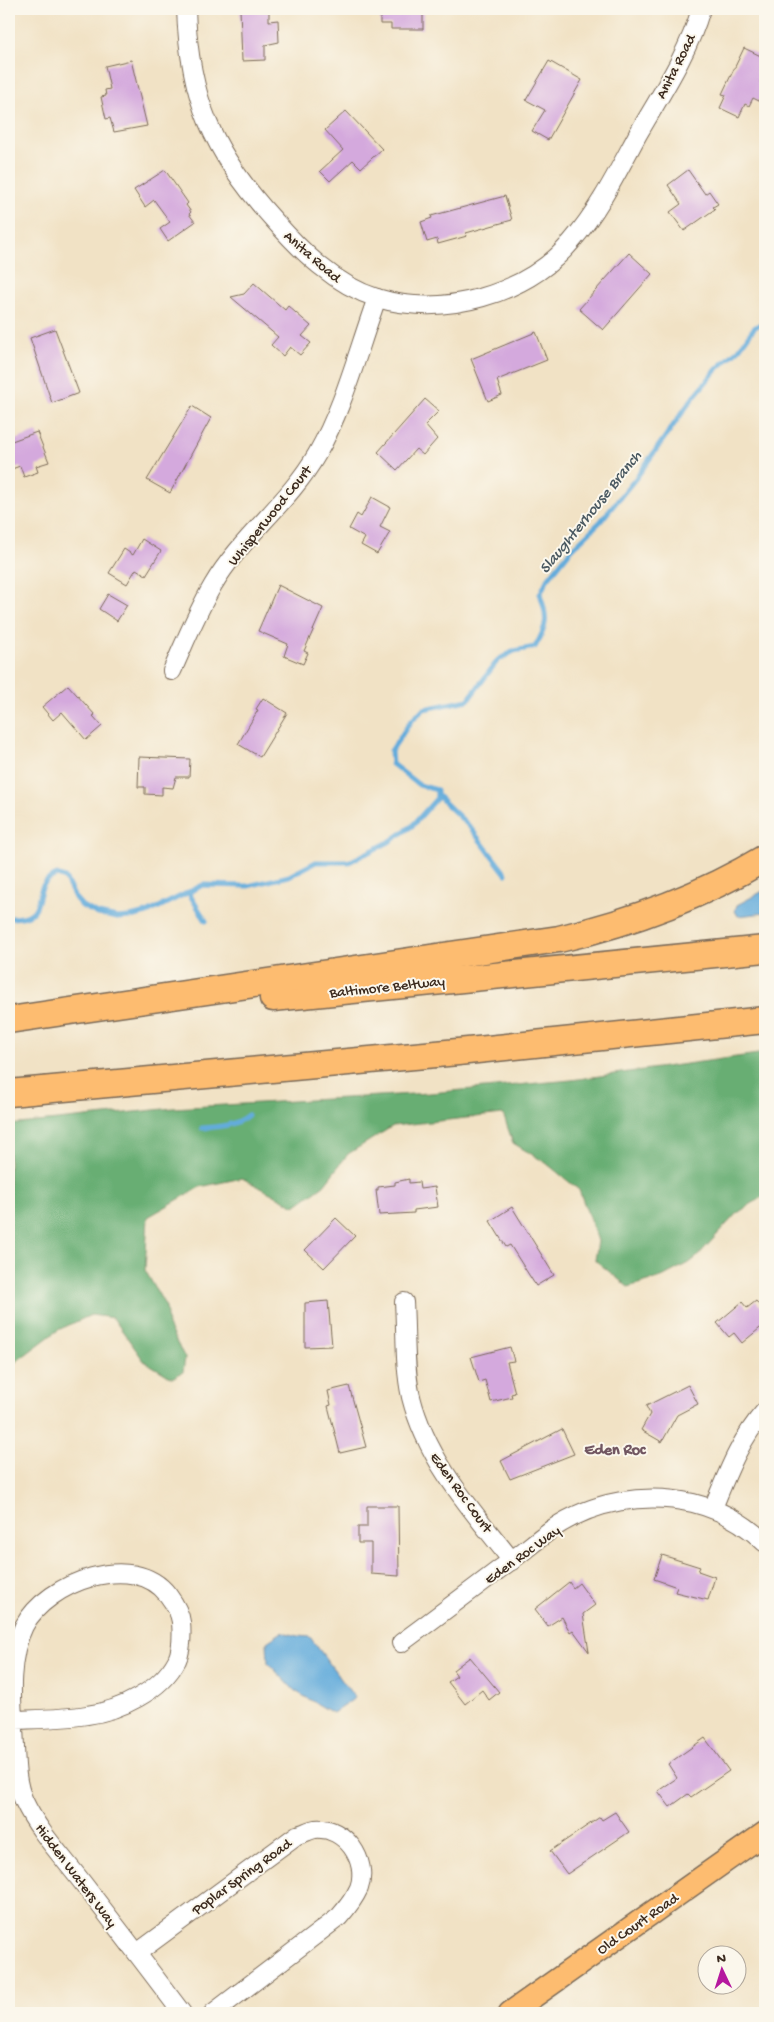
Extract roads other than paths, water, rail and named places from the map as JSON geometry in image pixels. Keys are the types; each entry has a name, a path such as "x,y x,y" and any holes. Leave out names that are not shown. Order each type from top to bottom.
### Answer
{"highway":[{"path":"9,1021 559,939 602,929 669,907 765,858"},
{"name":"Baltimore Beltway","path":"9,1021 765,949"},
{"path":"9,1094 458,1052 765,1020"}],"main road":[{"name":"Old Court Road","path":"510,2013 765,1833"}],"street":[{"name":"Anita Road","path":"186,9 187,41 198,101 213,138 232,169 294,243 323,268 346,284 377,298 413,304 442,305 473,300 503,291 547,264 570,244 608,189 678,64 689,42 701,9"},
{"name":"Whisperwood Court","path":"172,671 213,584 242,545 282,502 317,454 331,427 377,298"},
{"name":"Eden Roc Court","path":"404,1302 407,1367 411,1395 419,1424 432,1452 448,1477 512,1561"},
{"path":"713,1508 734,1459 745,1439 765,1412"},
{"name":"Eden Roc Way","path":"401,1643 554,1528 602,1505 626,1500 652,1498 681,1500 713,1508 742,1524 765,1543"},
{"name":"Hidden Waters Way","path":"13,1720 87,1715 115,1709 152,1688 167,1675 177,1659 182,1640 181,1626 175,1604 163,1588 149,1578 134,1574 107,1574 82,1580 59,1590 43,1603 25,1625 17,1646 12,1679 13,1720 18,1783 24,1801 37,1824 182,2013"},
{"name":"Poplar Spring Road","path":"137,1953 297,1835 316,1829 339,1834 350,1844 357,1856 361,1872 359,1886 351,1904 339,1917 212,2013"}],"water":[{"path":"765,890 765,913 738,916 735,911 737,905"},
{"path":"282,1632 310,1637 355,1698 333,1713 295,1691 268,1663 267,1642"}],"waterway":[{"name":"Slaughterhouse Branch","path":"9,918 23,917 31,913 36,908 42,886 57,875 65,878 75,898 82,906 98,914 117,918 130,917 147,913 203,885 248,886 289,876 316,862 349,862 389,842 412,826 437,798 437,790 419,785 392,764 391,751 411,721 424,709 468,700 498,660 514,651 535,647 544,627 545,616 540,594 547,580 570,551 600,522 636,478 692,399 717,369 739,349 754,328 765,321"},
{"path":"437,795 469,826 506,874"},
{"path":"188,892 206,921"},
{"path":"202,1128 232,1124 248,1115"}],"district":[{"name":"Eden Roc","path":"615,1448"}]}
